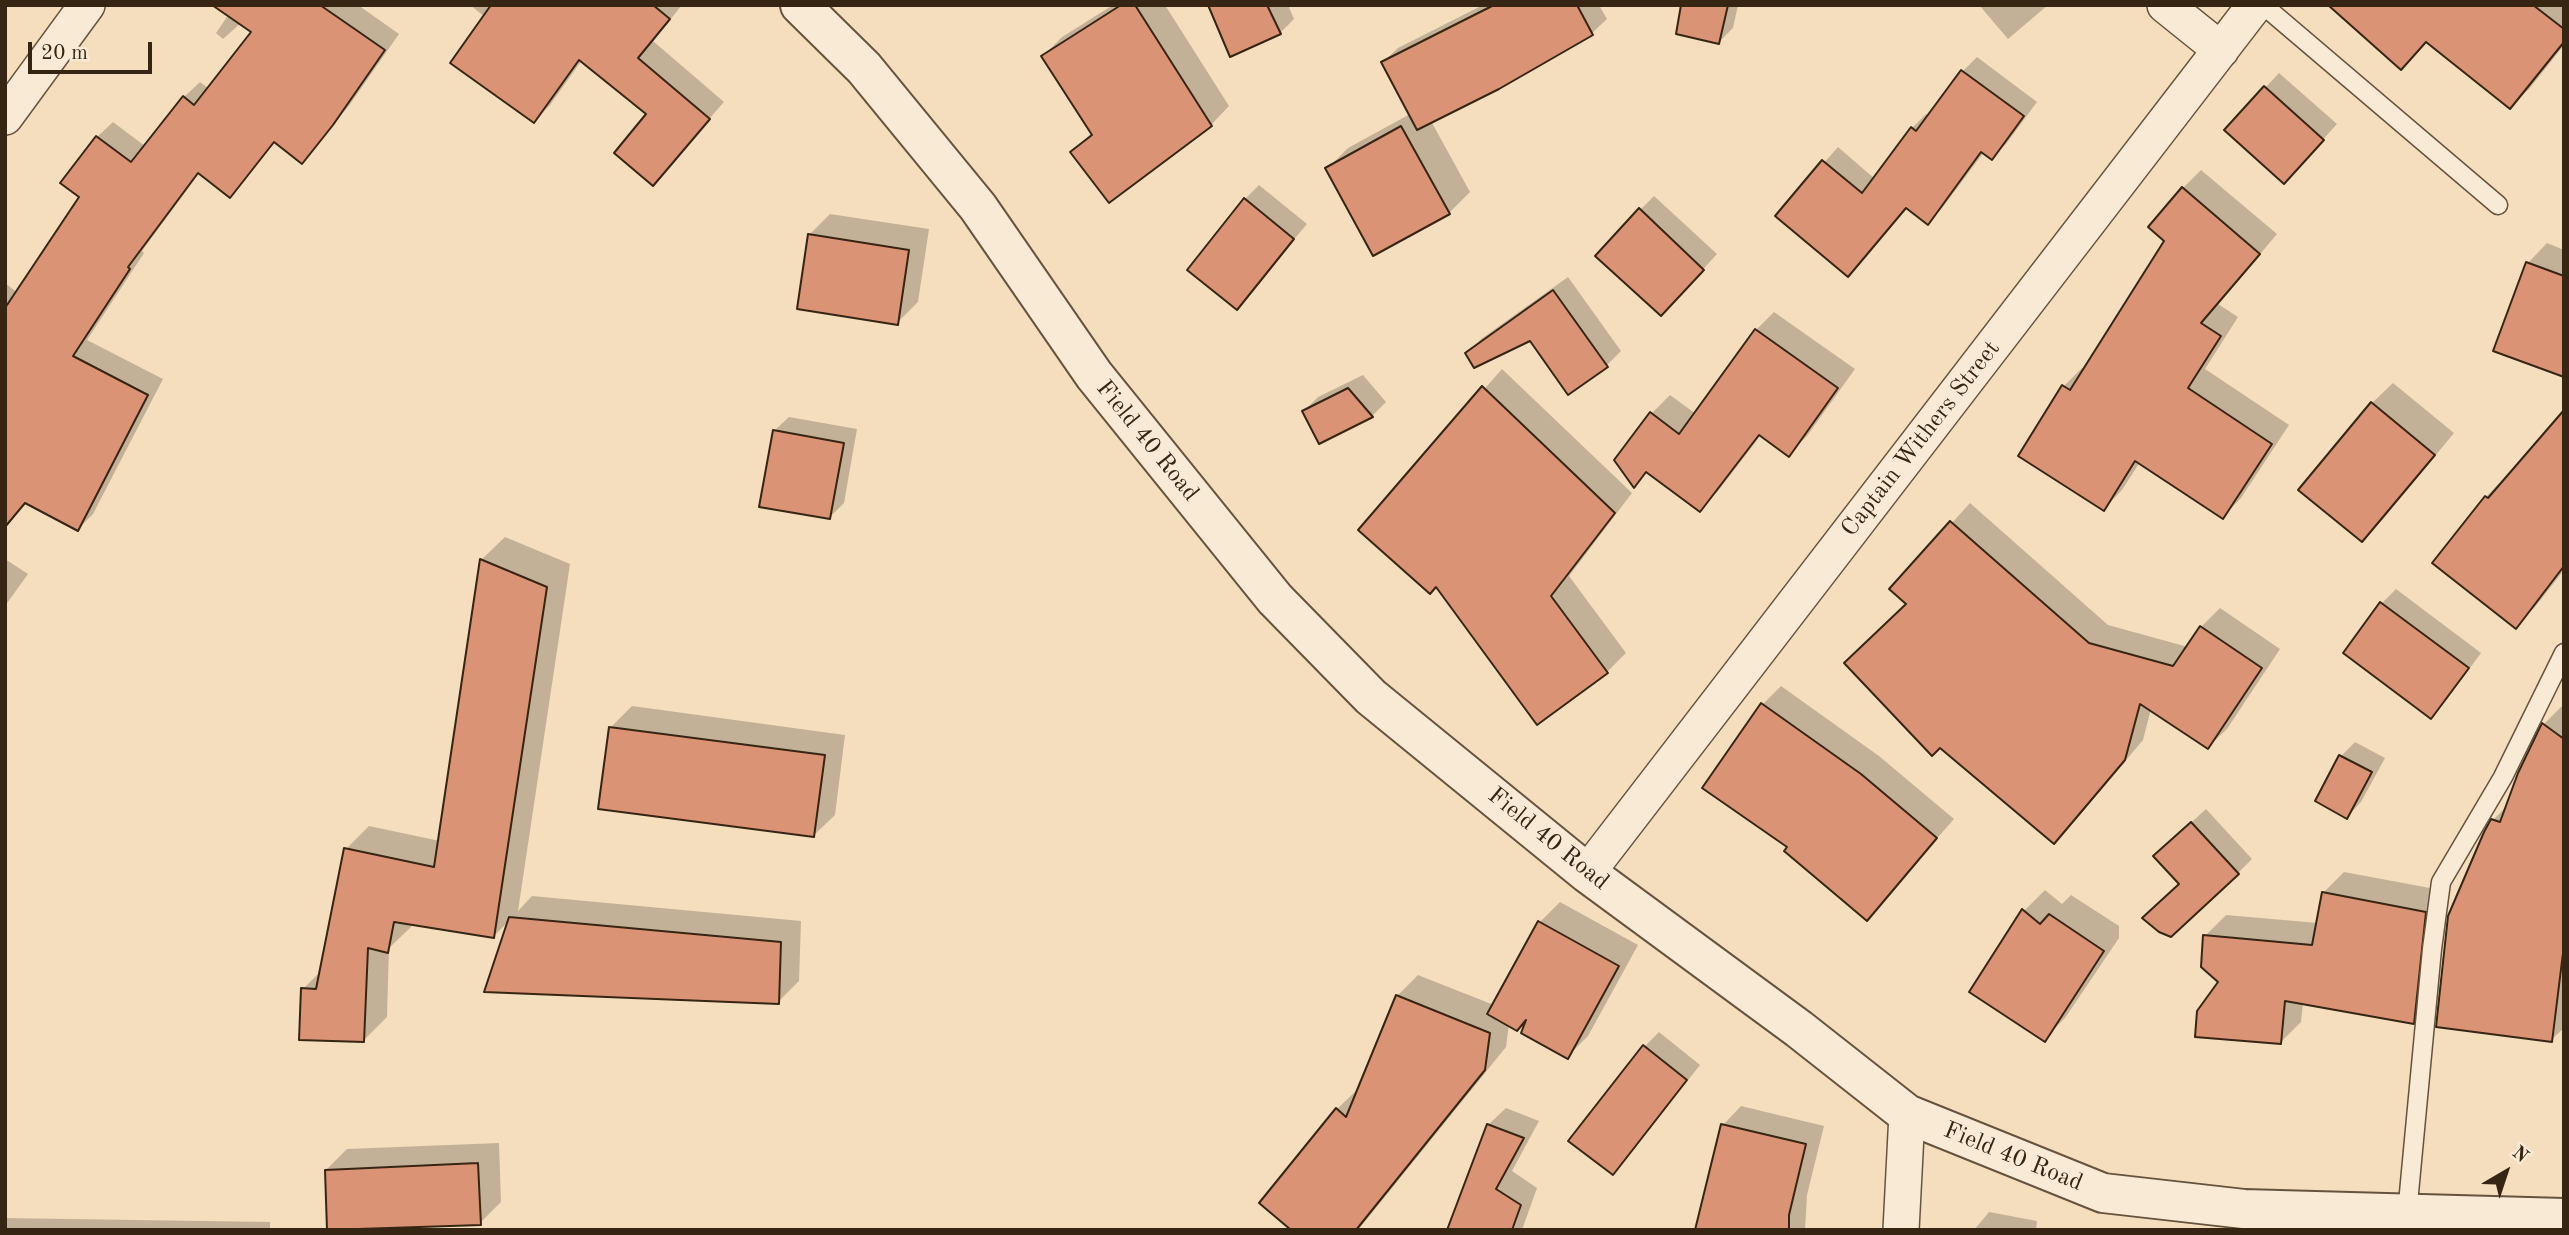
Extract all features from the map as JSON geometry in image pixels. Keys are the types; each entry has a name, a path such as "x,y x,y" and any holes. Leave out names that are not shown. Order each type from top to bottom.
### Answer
{"street":[{"path":"5,117 88,5"},
{"name":"Field 40 Road","path":"800,5 864,68 978,208 1094,375 1275,599 1371,697 1587,873 1799,1029 1906,1114 2103,1194 2244,1209 2564,1218"},
{"path":"2165,5 2221,50"},
{"name":"Captain Withers Street","path":"1587,873 2255,5"},
{"path":"1900,1230 1906,1114"}],"lane":[{"path":"2263,5 2498,205"},
{"path":"2407,1214 2432,949 2441,882 2503,777 2564,653"}],"building":[{"path":"212,5 320,5 385,50 333,125 302,164 274,142 230,198 198,173 128,267 130,269 73,356 148,395 78,531 25,503 5,527 5,308 79,197 60,183 96,136 131,162 183,96 194,105 251,32"},
{"path":"491,5 653,5 670,19 638,58 710,119 653,186 614,153 646,114 579,60 534,123 450,63"},
{"path":"1121,5 1135,5 1212,126 1109,203 1070,152 1092,135 1041,56"},
{"path":"1208,5 1267,5 1281,34 1230,57"},
{"path":"1494,5 1577,5 1593,35 1499,89 1417,130 1381,62"},
{"path":"1681,5 1728,5 1719,44 1676,34"},
{"path":"2328,5 2533,5 2564,29 2564,42 2510,109 2426,42 2401,70"},
{"path":"1961,70 2024,116 1992,160 1981,152 1928,225 1906,208 1848,277 1775,216 1822,160 1862,193 1911,127 1916,131"},
{"path":"2264,86 2324,140 2284,184 2224,130"},
{"path":"1401,126 1450,214 1373,256 1325,168"},
{"path":"2182,187 2260,254 2201,323 2221,336 2188,388 2272,444 2223,519 2135,461 2104,511 2018,456 2062,385 2070,390 2164,241 2148,227"},
{"path":"1244,198 1294,239 1237,310 1187,270"},
{"path":"1639,208 1704,270 1661,316 1595,256"},
{"path":"808,234 909,250 898,325 797,309"},
{"path":"2526,262 2564,276 2564,377 2493,351"},
{"path":"1553,290 1608,367 1568,395 1530,341 1474,368 1465,353"},
{"path":"1755,329 1838,388 1789,457 1759,435 1700,512 1646,472 1634,488 1614,460 1650,412 1679,434"},
{"path":"1482,386 1615,513 1551,596 1608,673 1537,725 1436,587 1430,594 1358,530"},
{"path":"1348,388 1373,417 1319,444 1302,411"},
{"path":"2371,402 2435,455 2362,542 2298,490"},
{"path":"2564,410 2564,566 2516,629 2432,563 2485,496 2488,498"},
{"path":"773,430 844,443 830,519 759,507"},
{"path":"1950,521 2089,643 2173,666 2200,626 2262,668 2208,749 2140,704 2125,760 2054,844 1940,748 1932,756 1844,663 1906,604 1889,589"},
{"path":"480,559 547,587 494,938 394,922 388,953 368,948 364,1042 299,1040 301,988 316,989 344,848 434,867"},
{"path":"2380,602 2469,668 2431,719 2343,653"},
{"path":"1761,703 1861,774 1937,838 1867,921 1784,851 1787,847 1702,788"},
{"path":"2542,723 2564,739 2564,945 2552,1042 2436,1027 2448,916 2491,819 2500,822 2518,773"},
{"path":"609,727 825,755 814,837 598,809"},
{"path":"2339,755 2372,772 2347,819 2315,801"},
{"path":"2191,822 2239,874 2171,937 2159,932 2142,918 2179,884 2153,856"},
{"path":"2322,892 2426,912 2414,1024 2285,1001 2281,1044 2195,1037 2197,1011 2218,982 2201,967 2203,935 2312,945"},
{"path":"2022,909 2040,924 2049,914 2104,951 2045,1042 1969,992"},
{"path":"509,917 781,942 779,1004 484,992"},
{"path":"1538,921 1619,966 1568,1059 1521,1033 1526,1020 1517,1031 1487,1014"},
{"path":"1396,995 1490,1033 1485,1070 1356,1230 1291,1230 1259,1203 1336,1108 1346,1117"},
{"path":"1643,1045 1687,1080 1613,1175 1568,1141"},
{"path":"1487,1124 1524,1138 1496,1189 1521,1205 1512,1230 1447,1230"},
{"path":"1721,1124 1806,1144 1789,1215 1789,1230 1695,1230"},
{"path":"478,1163 481,1225 327,1230 325,1170"}]}
